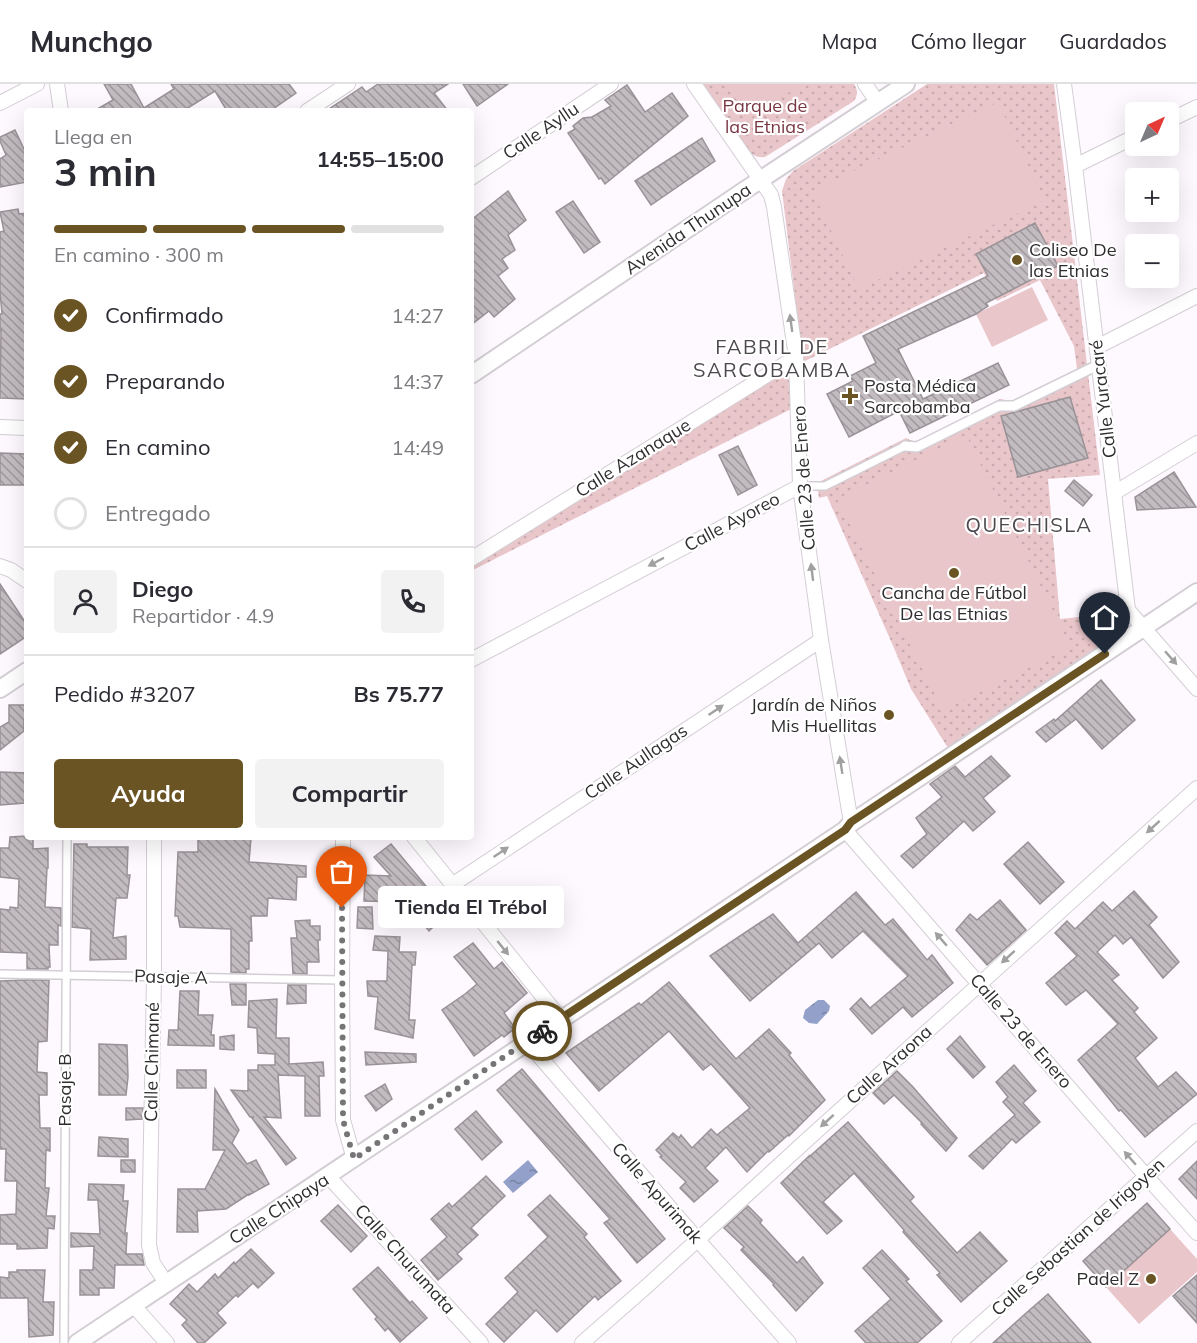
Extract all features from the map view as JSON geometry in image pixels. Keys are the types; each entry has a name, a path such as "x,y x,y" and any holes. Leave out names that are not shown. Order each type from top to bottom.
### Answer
{"street":[{"path":"0,103 38,84"},
{"path":"57,84 61,108"},
{"path":"312,108 348,84"},
{"name":"Calle Ayllu","path":"474,176 611,84"},
{"name":"Calle 23 de Enero","path":"694,84 771,195 774,207 796,357 801,486 848,826 980,983 1197,1233"},
{"path":"865,84 878,103"},
{"name":"Avenida Thunupa","path":"474,373 906,84"},
{"name":"Calle Yuracaré","path":"1064,84 1128,610 1197,689"},
{"path":"1179,115 1197,107"},
{"path":"1075,166 1125,141"},
{"path":"1097,347 1197,296"},
{"name":"Calle Azanaque","path":"474,557 796,357"},
{"name":"Calle Ayoreo","path":"905,447 917,447 999,406 1014,406 1098,365"},
{"path":"0,427 24,428"},
{"path":"1114,493 1197,444"},
{"name":"Calle Ayoreo","path":"474,657 801,486"},
{"path":"0,566 11,570 24,580"},
{"name":"Calle Chipaya","path":"77,1343 1197,592"},
{"name":"Calle Aullagas","path":"452,885 821,640"},
{"path":"0,689 24,673"},
{"name":"Calle Araona","path":"582,1343 1197,788"},
{"name":"Calle Chimané","path":"154,840 149,1245 153,1263 165,1283"},
{"path":"343,840 343,1120 354,1159"},
{"path":"416,840 561,1019"},
{"name":"Calle Apurimak","path":"526,1042 789,1343"},
{"name":"Calle Sebastian de Irigoyen","path":"959,1343 1197,1131"},
{"name":"Calle Churumata","path":"328,1176 481,1343"},
{"path":"133,1305 167,1343"}],"lane":[{"name":"Calle Ayoreo","path":"801,486 825,486 905,447"},
{"name":"Pasaje B","path":"64,1343 67,840"},
{"name":"Pasaje A","path":"0,974 342,980"}],"green space":[{"name":"Parque de las Etnias","path":"703,84 854,84 857,92 854,101 762,157 755,156 747,149"},
{"path":"726,84 802,84 749,119"},
{"name":"Parque de las Etnias","path":"927,84 1054,84 1100,475 1048,479 1060,619 1117,613 1118,620 1117,630 1112,638 948,748 911,689 827,496 819,498 817,483 906,438 915,442 1000,399 1012,401 1077,369 1074,346 1040,280 997,301 984,273 803,362 782,191 786,179 793,171"},
{"path":"998,102 1045,200 859,289 812,191"},
{"path":"1032,287 1048,320 992,347 976,314"},
{"path":"779,376 785,376 790,381 793,408 474,569 474,566"},
{"name":"Cancha de Fútbol De las Etnias","path":"966,435 1071,647 943,710 837,499"},
{"name":"Padel Z","path":"1170,1229 1197,1259 1197,1272 1139,1324 1106,1287"}],"water":[{"path":"818,1000 824,1000 830,1006 829,1011 817,1024 809,1023 803,1018 805,1010"},
{"path":"528,1160 538,1172 513,1193 503,1182"}],"building":[{"path":"104,84 131,84 144,108 99,108 113,100"},
{"path":"171,84 289,84 296,93 274,108 225,108 215,91 188,108 144,108 174,89"},
{"path":"378,84 448,84 434,93 446,108 330,108 362,87 366,92"},
{"path":"463,84 508,84 477,106"},
{"path":"627,85 645,112 672,93 688,116 605,184 601,178 599,179 568,133 575,129 573,126 583,118 592,117 611,106 605,100"},
{"path":"15,130 24,149 24,183 0,187 0,159 6,155 0,137"},
{"path":"702,138 715,161 651,205 635,181"},
{"path":"508,191 526,220 508,235 515,250 502,259 508,268 498,276 515,299 494,317 489,311 474,323 474,218"},
{"path":"573,201 600,242 584,253 556,212"},
{"path":"18,209 19,214 24,213 24,399 0,398 0,314 2,314 0,232 4,231 0,212"},
{"path":"1035,223 1058,266 986,303 988,306 976,314 898,349 923,399 998,363 1009,385 910,433 899,411 849,437 827,394 853,381 850,376 876,363 863,336 988,276 976,254"},
{"path":"1070,397 1088,458 1018,477 1001,416"},
{"path":"738,446 757,485 738,495 719,455"},
{"path":"0,453 24,454 24,485 0,485"},
{"path":"1174,472 1196,507 1137,510 1135,497"},
{"path":"1074,480 1092,495 1083,506 1065,491"},
{"path":"0,584 24,620 24,638 0,654"},
{"path":"1101,680 1135,720 1102,749 1076,719 1046,742 1036,732 1054,719 1055,721"},
{"path":"9,705 24,705 24,731 0,750 0,727 9,722"},
{"path":"991,756 1010,776 983,798 995,812 973,831 964,821 913,868 901,856 927,834 916,818 942,797 930,784 955,766 965,777"},
{"path":"0,772 24,773 24,803 0,805"},
{"path":"24,836 24,840 33,840 33,849 48,848 45,907 61,908 61,926 58,925 58,945 49,945 50,967 48,969 27,969 27,953 0,952 0,909 18,908 19,879 0,877 0,848 9,848 10,837"},
{"path":"198,840 251,840 249,862 306,866 306,877 297,877 296,900 268,898 267,916 251,916 252,941 249,941 249,969 246,969 246,973 231,972 231,929 180,927 178,916 175,916 178,852 198,852"},
{"path":"1028,842 1064,882 1040,904 1004,864"},
{"path":"74,844 87,844 87,847 128,847 127,875 130,875 127,898 116,898 113,938 126,936 126,959 90,960 91,929 72,927"},
{"path":"391,844 435,897 438,893 451,910 429,931 402,898 402,902 364,901 365,875 391,876 374,857"},
{"path":"1134,891 1157,917 1149,925 1179,962 1163,978 1131,937 1123,944 1115,935 1097,952 1119,975 1112,980 1138,1008 1134,1012 1157,1038 1135,1058 1158,1087 1176,1072 1197,1094 1145,1137 1121,1110 1119,1111 1078,1060 1118,1024 1086,990 1066,1005 1046,983 1077,956 1055,933 1067,921 1075,929 1103,902 1112,911"},
{"path":"856,892 885,925 893,919 927,960 932,955 953,983 912,1017 903,1007 872,1034 850,1009 861,998 870,1008 908,976 863,931 832,958 819,943 750,1001 710,956 773,914 798,943"},
{"path":"1000,900 1026,930 987,965 956,930 970,914 977,920"},
{"path":"358,907 372,907 373,929 357,928"},
{"path":"310,920 310,926 320,926 319,962 307,962 307,974 293,974 291,938 297,938 295,921"},
{"path":"375,936 400,937 399,952 416,952 415,965 412,965 409,1020 415,1020 413,1038 375,1029 378,997 368,996 367,981 387,981 388,951 373,950"},
{"path":"473,943 494,969 502,962 527,993 504,1013 515,1028 474,1056 442,1010 477,984 454,957"},
{"path":"49,980 47,1041 38,1042 37,1072 47,1073 47,1095 39,1095 40,1128 50,1128 50,1151 46,1150 45,1188 49,1188 46,1216 55,1216 54,1229 48,1228 47,1248 17,1249 17,1244 0,1244 0,1215 16,1214 17,1181 5,1181 6,1149 0,1149 0,981"},
{"path":"669,982 736,1059 769,1029 791,1053 789,1055 825,1100 789,1136 768,1151 747,1172 726,1147 705,1168 718,1181 694,1202 680,1188 686,1182 660,1157 662,1156 656,1150 673,1133 679,1138 681,1135 692,1148 711,1129 717,1135 750,1108 711,1064 703,1070 669,1031 599,1091 566,1053 639,1003 641,1005"},
{"path":"230,984 246,984 246,1005 232,1005"},
{"path":"288,985 306,985 306,1003 287,1004"},
{"path":"180,991 199,991 198,1015 213,1015 211,1035 214,1035 214,1046 168,1045 169,1030 178,1030"},
{"path":"277,999 276,1038 289,1038 289,1064 323,1062 324,1076 319,1076 320,1116 305,1116 305,1076 278,1075 281,1118 264,1117 296,1158 286,1165 252,1118 254,1117 250,1117 231,1090 248,1091 248,1070 258,1070 258,1065 275,1065 275,1054 258,1053 257,1028 248,1027 249,1001"},
{"path":"234,1035 234,1050 220,1049 220,1037"},
{"path":"960,1036 985,1067 973,1078 947,1049"},
{"path":"99,1044 127,1045 126,1095 99,1095"},
{"path":"365,1052 416,1054 416,1062 366,1065"},
{"path":"1014,1065 1036,1091 1023,1103 1040,1122 1016,1143 1012,1139 983,1169 969,1156 1015,1115 1003,1102 1008,1097 996,1082"},
{"path":"522,1069 665,1239 637,1263 604,1223 610,1219 497,1090"},
{"path":"177,1070 206,1070 206,1088 177,1088"},
{"path":"897,1071 957,1138 946,1151 894,1095 884,1104 873,1093"},
{"path":"385,1084 392,1099 376,1111 365,1096"},
{"path":"215,1089 239,1130 232,1143 247,1164 256,1160 269,1184 226,1209 197,1211 198,1232 177,1232 178,1189 205,1189 225,1150 213,1150"},
{"path":"126,1108 143,1108 142,1119 126,1120"},
{"path":"476,1111 502,1142 482,1160 455,1129"},
{"path":"848,1122 914,1197 910,1201 957,1253 980,1232 1007,1261 961,1302 937,1275 940,1273 854,1173 823,1202 842,1221 827,1234 781,1183"},
{"path":"99,1137 128,1139 128,1157 98,1156"},
{"path":"121,1160 135,1160 135,1172 121,1172"},
{"path":"1197,1161 1197,1199 1179,1179"},
{"path":"486,1176 505,1196 471,1228 478,1235 457,1254 462,1259 438,1280 421,1260 447,1237 431,1219 449,1203 452,1207"},
{"path":"89,1184 124,1185 123,1201 128,1201 126,1254 142,1254 144,1265 115,1265 114,1288 99,1288 99,1295 80,1295 80,1270 93,1270 94,1246 71,1247 71,1233 100,1234 98,1200 88,1200"},
{"path":"550,1195 587,1234 584,1237 621,1281 598,1300 595,1296 557,1332 536,1310 504,1342 486,1324 518,1292 505,1278 548,1237 528,1215"},
{"path":"1147,1203 1170,1229 1106,1287 1083,1261"},
{"path":"338,1205 367,1236 351,1252 321,1221"},
{"path":"748,1206 762,1220 760,1223 797,1263 803,1257 823,1283 796,1311 741,1250 744,1247 724,1228"},
{"path":"251,1249 274,1273 258,1288 253,1283 238,1297 236,1295 217,1313 226,1323 204,1343 198,1343 182,1325 187,1320 170,1304 189,1284 197,1292 215,1274 218,1278"},
{"path":"882,1250 909,1279 906,1281 942,1321 917,1343 866,1343 855,1331 891,1299 863,1268"},
{"path":"378,1267 410,1303 412,1301 427,1318 400,1342 388,1328 385,1331 375,1319 377,1317 353,1289"},
{"path":"17,1270 45,1270 43,1302 54,1302 53,1335 29,1337 28,1298 0,1298 0,1277 9,1278 9,1272 17,1272"},
{"path":"1197,1275 1197,1323 1173,1296"},
{"path":"1048,1294 1091,1343 993,1343 1025,1314"}],"way so far":[{"path":"342,908 343,1120 354,1159 542,1031"}],"place":[{"name":"Coliseo De las Etnias","path":"1017,260"},
{"name":"Posta Médica Sarcobamba","path":"850,396"},
{"name":"Cancha de Fútbol De las Etnias","path":"954,573"},
{"name":"Jardín de Niños Mis Huellitas","path":"889,715"},
{"name":"Tienda El Trébol","path":"342,908"},
{"name":"Padel Z","path":"1151,1279"}],"district":[{"name":"FABRIL DE SARCOBAMBA","path":"772,358"},
{"name":"QUECHISLA","path":"1029,525"}],"route":[{"path":"542,1031 1105,654"}]}
